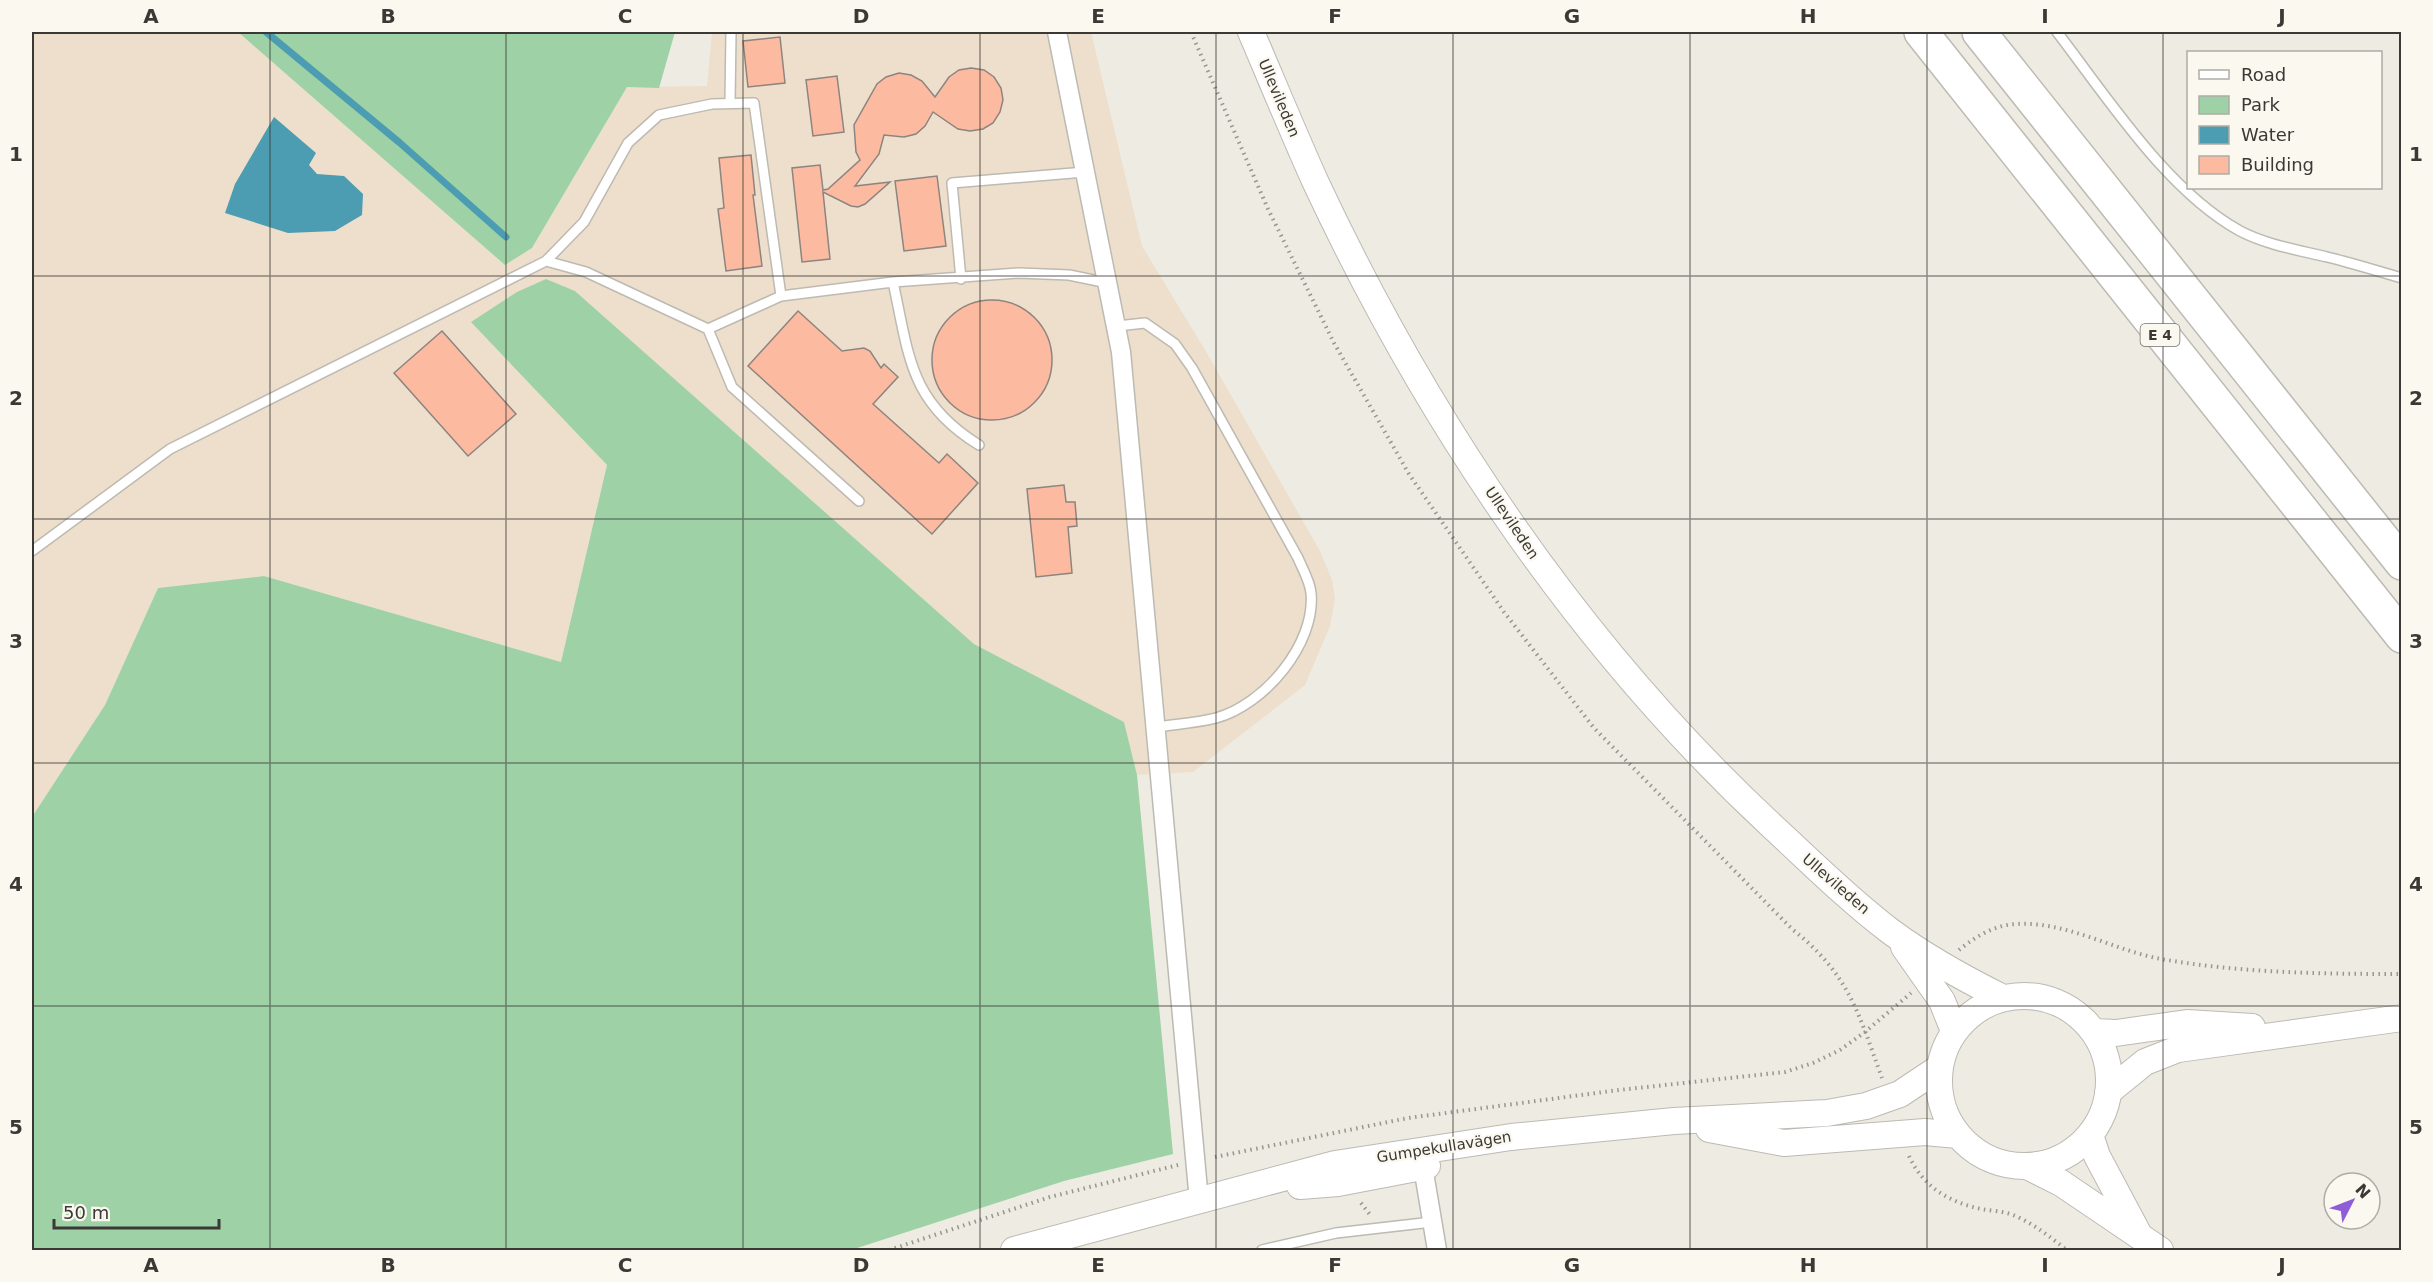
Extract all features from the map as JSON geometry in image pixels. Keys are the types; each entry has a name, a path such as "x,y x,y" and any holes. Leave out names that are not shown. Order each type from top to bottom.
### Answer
{"highway":[{"name":"E 4","path":"1921,32 2402,636"},
{"path":"1979,32 2402,563"}],"main road":[{"name":"Ullevileden","path":"1251,32 1316,182 1381,311 1456,441 1553,583 1637,688 1726,783 1813,864 1891,931 1966,979 2004,998"},
{"name":"Ullevileden","path":"1891,931 1917,963 1942,1001 1954,1031"},
{"path":"2029,996 2054,1001 2069,1009 2094,1032 2107,1061 2108,1092 2102,1115 2090,1135 2068,1154 2055,1160 2027,1166 2011,1166 1982,1155 1958,1135 1946,1117 1940,1097 1939,1068 1954,1031 1976,1010 2004,998 2029,996"},
{"path":"2108,1092 2145,1062 2178,1049 2402,1018"},
{"path":"2094,1032 2116,1033 2187,1023 2303,1031"},
{"name":"Gumpekullavägen","path":"1014,1251 1236,1192 1338,1183 1421,1159 1515,1153 1664,1122 1827,1113 1866,1106 1900,1094 1939,1068"},
{"name":"Gumpekullavägen","path":"1664,1122 1784,1143 1925,1132 1958,1135"},
{"path":"2090,1135 2097,1156 2139,1236"},
{"path":"2027,1166 2061,1183 2160,1251"}],"street":[{"path":"1057,32 1109,283 1128,410 1199,1201"},
{"path":"1421,1159 1437,1251"}],"lane":[{"path":"729,104 732,32"},
{"path":"2056,32 2156,160 2186,191 2212,212 2240,231 2271,243 2402,278"},
{"path":"32,551 170,449 546,261 584,222 627,143 659,115 712,104 754,103 781,296"},
{"path":"961,279 952,183 1085,172"},
{"path":"546,261 585,272 708,329 732,387 858,501"},
{"path":"708,329 781,296 893,282 961,279 1019,273 1069,275 1109,283"},
{"path":"893,282 913,370 933,408 957,432 979,445"},
{"path":"1117,326 1145,323 1175,344 1192,368 1298,558 1311,591 1310,612 1297,649 1277,678 1262,693 1243,707 1216,718 1156,727"},
{"path":"1262,1251 1336,1233 1432,1221"}],"path":[{"path":"1191,32 1268,209 1334,343 1409,474 1504,612 1594,728 1728,866 1792,929 1819,950 1850,993 1885,1085"},
{"path":"1955,954 1972,939 1992,929 2026,924 2068,931 2158,958 2219,969 2303,975 2402,974"},
{"path":"1908,1152 1923,1178 1937,1192 1954,1201 2010,1214 2032,1225 2067,1251"}],"shaded area":[{"path":"32,32 238,32 505,265 532,248 627,87 707,86 712,32 1091,32 1142,246 1208,355 1320,551 1332,580 1335,599 1330,626 1305,685 1193,772 1137,775 1124,722 974,644 575,291 546,279 472,322 607,465 561,662 264,576 158,588 105,705 32,817"}],"green space":[{"path":"238,32 675,32 659,88 627,87 532,248 505,265"},
{"path":"546,279 575,291 974,644 1124,722 1137,775 1173,1154 1064,1181 851,1250 32,1250 32,817 105,705 158,588 264,576 561,662 607,465 471,322 517,292"}],"water":[{"path":"274,117 316,153 309,165 317,174 344,176 363,194 362,215 335,231 288,233 225,213 235,184"}],"building":[{"path":"780,37 785,83 748,87 743,41"},
{"path":"971,68 984,70 994,77 1001,88 1003,100 1000,112 993,123 983,129 970,131 958,129 933,112 925,126 916,134 904,137 884,135 879,154 855,186 890,182 865,204 858,207 851,206 823,192 830,259 802,262 792,168 820,165 823,190 828,189 860,160 856,152 854,125 877,84 886,77 899,73 911,75 922,81 935,97 949,77 959,70"},
{"path":"837,76 844,132 813,136 806,80"},
{"path":"751,155 755,195 753,195 762,266 726,271 718,209 724,208 719,158"},
{"path":"937,176 946,246 904,251 895,181"},
{"path":"992,300 1015,304 1035,317 1048,337 1052,360 1048,383 1035,403 1015,416 992,420 969,416 949,403 936,383 932,360 936,337 949,317 969,304"},
{"path":"798,311 842,351 864,348 870,351 881,368 884,364 898,377 873,404 939,463 947,454 978,483 932,534 748,366"},
{"path":"442,331 516,414 468,456 394,373"},
{"path":"1064,485 1066,502 1075,502 1077,526 1068,527 1072,573 1036,577 1027,489"}],"waterway":[{"path":"266,32 400,143 506,237"}]}
